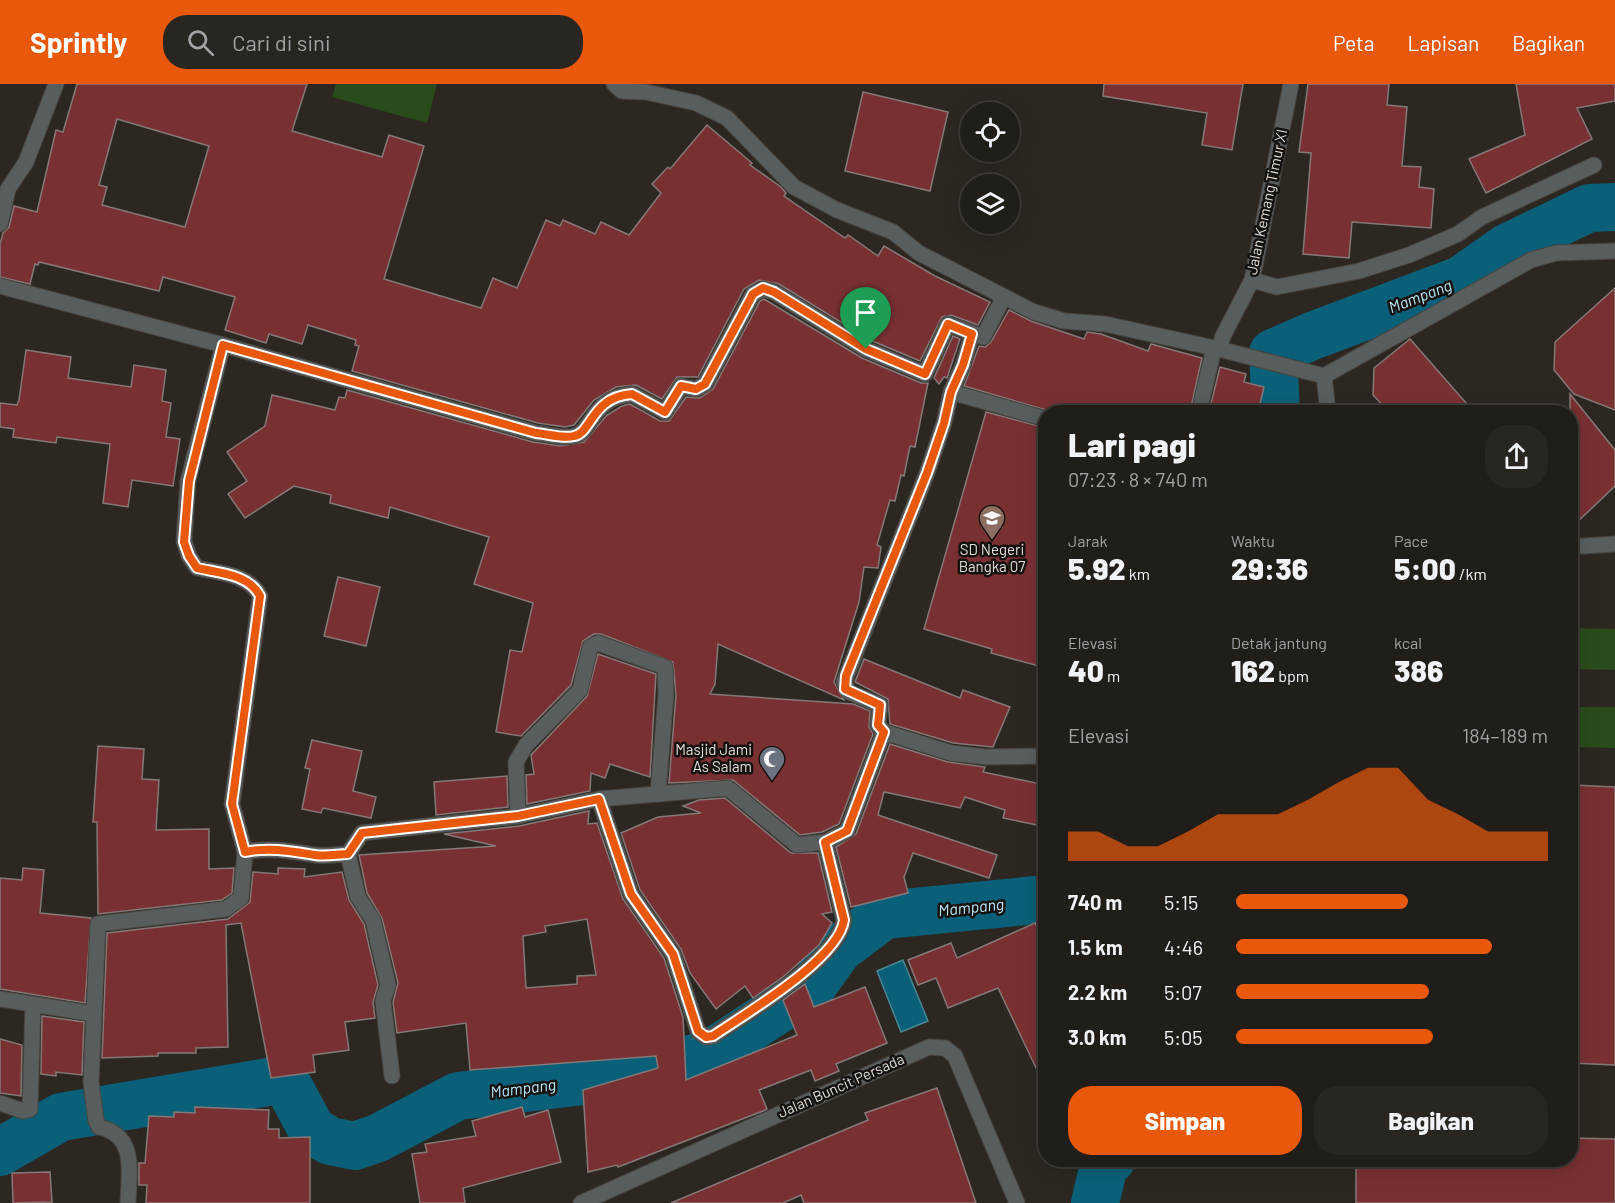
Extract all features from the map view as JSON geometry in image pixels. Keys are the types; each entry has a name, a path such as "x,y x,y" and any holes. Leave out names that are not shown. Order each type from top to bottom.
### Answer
{"street":[{"path":"0,224 8,189 26,162 57,84"},
{"path":"614,84 622,91 646,92 696,103 727,118 794,187 837,210 893,232 919,253 1034,312 1064,321 1105,324 1218,344 1244,354 1324,376 1532,260 1556,253 1615,251"},
{"name":"Jalan Kemang Timur XI","path":"1201,405 1218,344 1252,280 1290,84"},
{"path":"1252,280 1277,287 1359,271 1409,255 1458,234 1482,216 1594,165"},
{"path":"0,286 223,345 536,433 573,437 582,433 590,418 608,400 632,394 665,412 681,386 696,389 705,384 753,294 763,288 784,298 866,349 925,374 948,324 979,337 987,333 1004,297"},
{"path":"972,334 963,365 951,392 944,423 927,473 844,682 849,692 880,705 878,725 884,732 951,753 986,757 1038,756"},
{"path":"128,1203 129,1161 124,1145 118,1134 99,1126 92,1097 98,924 226,909 241,898 245,852 232,804 260,596 255,585 245,580 197,568 184,542 189,481 223,345"},
{"path":"1324,376 1327,405"},
{"path":"951,392 1038,417"},
{"path":"1578,546 1615,544"},
{"path":"518,816 516,762 526,746 580,690 590,647 598,643 666,667 658,794"},
{"path":"392,1076 383,1001 388,985 373,920 358,897 348,854 362,833 518,816 599,799 728,788 797,845 825,842 847,831 884,732"},
{"path":"599,799 631,894 673,954 698,1031 706,1037 713,1036 809,969 843,929 844,920 825,842"},
{"path":"245,852 261,849 290,849 317,856 348,854"},
{"path":"0,999 94,1014"},
{"path":"0,1103 23,1111 30,1109 33,1004"},
{"name":"Jalan Buncit Persada","path":"581,1203 929,1047 945,1048 956,1056 1017,1203"}],"green space":[{"path":"336,84 437,84 427,123 332,97"},
{"path":"1578,628 1615,629 1615,670 1578,669"},
{"path":"1578,707 1615,707 1615,748 1578,747"}],"water":[{"path":"903,960 928,1021 901,1032 877,971"}],"building":[{"path":"77,84 307,84 292,131 382,157 389,135 424,146 384,279 481,308 493,278 517,288 546,220 560,226 563,220 595,234 601,222 629,235 661,193 652,184 668,167 670,169 707,125 752,163 750,165 781,187 786,193 784,196 845,238 848,235 878,256 884,246 935,276 990,302 978,325 951,315 942,317 920,361 870,340 779,284 759,280 744,289 698,377 677,377 662,399 636,385 616,387 594,400 574,425 565,427 538,423 352,371 359,346 355,345 356,340 308,325 302,344 269,334 266,343 225,330 235,297 163,277 159,291 39,262 38,265 35,264 30,284 0,277 0,244 3,233 9,227 14,206 37,212 56,130 63,132","holes":["117,119 209,146 185,227 102,205 107,187 99,185"]},
{"path":"1104,84 1243,84 1232,150 1202,145 1207,113 1103,96"},
{"path":"1308,84 1389,84 1387,105 1407,107 1402,166 1421,167 1419,187 1434,189 1431,228 1352,222 1349,258 1303,254 1311,153 1299,152"},
{"path":"1516,84 1615,84 1615,101 1577,108 1592,139 1486,193 1469,159 1525,135"},
{"path":"863,92 948,112 930,191 845,171"},
{"path":"1615,288 1615,410 1574,394 1554,370 1555,342"},
{"path":"764,299 862,358 921,383 928,383 915,447 910,446 904,476 901,475 895,501 890,500 877,545 881,547 878,568 864,567 859,602 834,682 844,700 718,644 715,684 710,694 853,704 870,711 869,727 873,734 839,824 822,832 800,835 733,780 669,783 676,695 673,662 601,634 594,634 583,641 571,685 521,736 496,732 510,650 522,652 533,603 474,584 489,537 390,507 388,518 330,503 331,495 294,486 245,518 228,494 247,481 227,452 265,426 272,395 335,410 339,397 345,398 347,390 533,442 560,446 584,442 607,415 630,404 660,421 669,421 686,397 700,398 713,389 760,301"},
{"path":"1009,310 1031,321 1084,339 1087,332 1101,334 1148,351 1151,344 1202,358 1192,405 1038,405 1038,408 964,386 979,346 985,347 991,342"},
{"path":"953,336 960,339 947,378 944,377 939,384 934,378"},
{"path":"1410,339 1468,405 1382,405 1373,395 1374,368"},
{"path":"26,350 71,357 68,378 131,387 134,365 166,370 162,401 171,403 166,437 180,439 173,486 132,480 128,507 103,503 110,444 57,437 56,443 13,437 14,429 0,427 0,403 17,405 19,400"},
{"path":"1220,367 1246,374 1244,382 1264,387 1260,405 1211,405"},
{"path":"1570,394 1615,450 1615,486 1578,521 1578,405 1570,405"},
{"name":"SD Negeri Bangka 07","path":"986,412 1038,426 1038,666 991,653 992,649 924,629"},
{"path":"338,577 380,587 366,646 324,636"},
{"path":"598,654 656,674 650,777 610,764 605,778 591,773 590,791 527,804 526,775 534,774 531,755 587,696"},
{"path":"864,659 960,698 963,690 1010,707 993,747 953,743 890,724 888,699 855,682"},
{"path":"312,740 362,751 353,791 376,797 371,818 323,808 321,813 302,809 310,769 305,768"},
{"path":"890,744 948,762 985,767 983,772 1038,783 1038,825 1003,818 1005,810 965,797 960,808 884,792 878,815 997,855 989,878 913,853 904,877 908,893 851,907 836,847 856,834"},
{"path":"98,746 144,749 142,779 159,780 156,830 209,829 209,869 234,868 232,893 222,900 98,914 97,822 93,822"},
{"path":"507,776 508,807 436,815 434,782"},
{"path":"1578,785 1615,787 1615,1065 1578,1063"},
{"path":"725,798 791,853 818,853 832,912 822,914 832,923 819,945 783,977 753,998 745,986 716,1009 690,973 681,949 640,890 621,833 658,817 701,813 683,806 699,800"},
{"path":"589,811 588,824 597,823 623,899 664,958 683,1017 686,1080 797,1035 783,1000 805,984 814,1007 865,987 887,1043 836,1064 839,1071 815,1081 811,1070 759,1090 767,1109 763,1111 618,1167 617,1165 588,1172 583,1090 658,1068 656,1056 470,1070 466,1023 397,1033 393,1002 398,983 382,918 367,893 359,855 496,846 444,834 519,826","holes":["587,919 596,975 577,976 577,984 526,988 523,936 546,932 545,926"]},
{"path":"23,868 44,870 40,913 91,918 85,1003 0,989 0,878 22,880"},
{"path":"278,868 305,869 304,877 342,872 349,900 364,924 378,985 373,1002 375,1018 345,1022 349,1050 313,1055 315,1072 271,1078 241,923 226,925 228,1047 196,1048 196,1053 158,1053 158,1056 102,1058 107,933 228,919 250,902 253,872 278,874"},
{"path":"1035,923 1038,930 1038,1072 998,988 948,1008 936,978 918,985 908,960 951,943 957,958"},
{"path":"42,1016 84,1022 82,1075 56,1072 56,1076 41,1074"},
{"path":"0,1039 22,1045 21,1096 0,1093"},
{"path":"937,1088 976,1203 804,1203 801,1195 783,1203 671,1203 868,1120 865,1113"},
{"path":"195,1107 269,1110 268,1129 279,1129 279,1138 310,1137 310,1203 146,1203 147,1185 139,1185 139,1163 145,1163 149,1116 174,1117 174,1112 195,1113"},
{"path":"522,1107 525,1117 548,1110 561,1162 463,1188 465,1203 420,1203 412,1154 427,1152 425,1144 476,1136 472,1121"},
{"path":"1578,1138 1615,1139 1615,1203 1356,1203 1356,1167 1578,1167"},
{"path":"50,1172 52,1202 13,1203 12,1173"}],"waterway":[{"name":"Mampang","path":"1276,405 1273,353 1461,280 1508,247 1589,208 1615,207"},
{"name":"Mampang","path":"0,1152 61,1117 280,1080 290,1089 312,1130 330,1141 355,1146 378,1138 458,1096 658,1072 716,1050 811,988 839,949 884,915 1038,900"},
{"path":"1095,1203 1104,1167"}],"place":[{"name":"SD Negeri Bangka 07","path":"992,541"},
{"name":"Masjid Jami As Salam","path":"772,782"}],"route":[{"path":"763,288 774,292 866,349 925,374 948,324 951,323 972,334 963,365 951,392 944,423 927,473 843,686 849,692 880,705 882,713 878,725 884,732 847,831 825,842 844,920 843,929 809,969 713,1036 706,1037 698,1031 673,954 631,894 599,799 518,816 362,833 348,854 317,856 290,849 261,849 245,852 232,804 260,596 255,585 245,580 197,568 184,542 189,481 223,345 536,433 573,437 582,433 590,418 608,400 632,394 665,412 681,386 696,389 705,384 753,294 763,288"}]}
